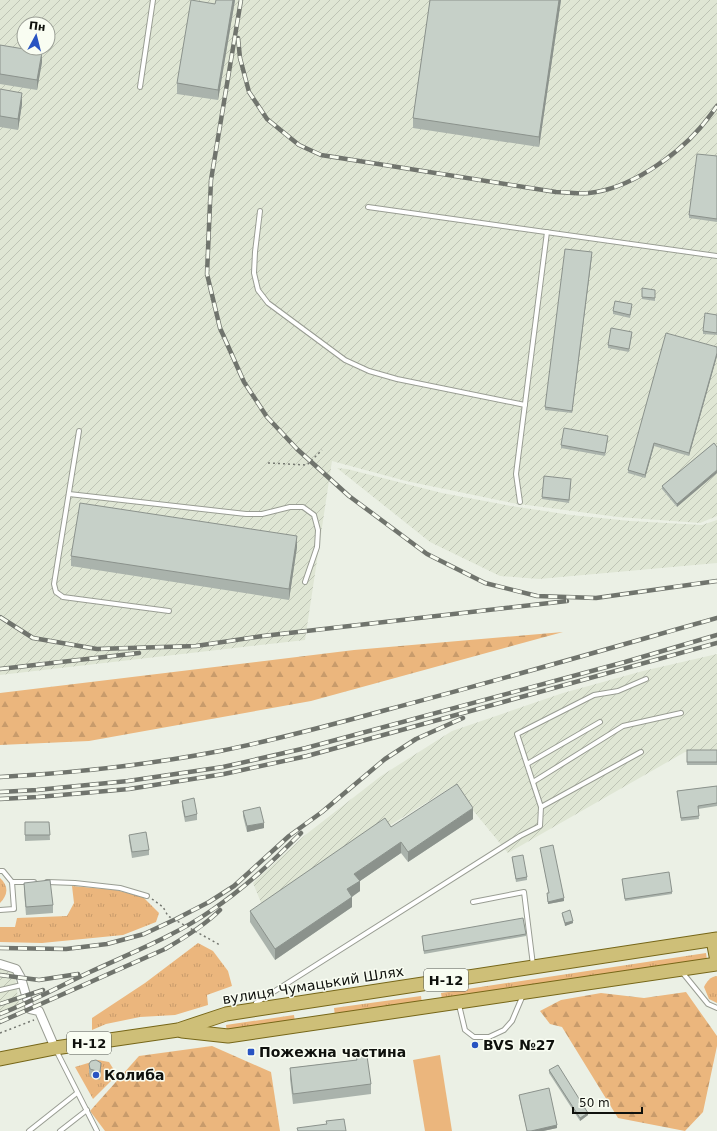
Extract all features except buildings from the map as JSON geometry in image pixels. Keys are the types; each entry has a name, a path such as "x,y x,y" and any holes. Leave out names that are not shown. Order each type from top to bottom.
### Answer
{"main road":[{"name":"вулиця Чумацький Шлях","path":"0,1059 55,1048 178,1030 226,1014 715,939"},
{"path":"715,939 717,963"},
{"name":"вулиця Чумацький Шлях","path":"178,1030 228,1036 680,970 717,963"}],"street":[{"path":"0,964 16,969 21,978 30,1009 39,1011 55,1048"}],"lane":[{"path":"140,87 153,0"},
{"path":"368,207 717,256"},
{"path":"260,211 254,273 258,290 268,303 345,360 369,371 397,379 524,406"},
{"path":"520,502 516,474 547,232"},
{"path":"79,431 54,584 56,592 63,597 169,612"},
{"path":"69,494 246,514 262,514 290,507 303,507 314,515 318,530 317,547 305,582"},
{"path":"256,1003 520,836 540,826 541,807 517,734 594,695 618,691 646,679"},
{"path":"533,782 623,726 681,713"},
{"path":"527,764 600,722"},
{"path":"541,807 640,752"},
{"path":"0,871 3,871 12,882 14,909 0,910"},
{"path":"12,882 75,882 120,888 147,896"},
{"path":"473,902 524,892 533,967"},
{"path":"680,970 708,1004 717,1008"},
{"path":"0,990 22,985"},
{"path":"459,1002 465,1030 474,1037 489,1037 504,1030 512,1020 524,992"},
{"path":"55,1048 87,1110 96,1131"},
{"path":"28,1131 77,1093"},
{"path":"60,1131 87,1110"}],"path":[{"path":"268,463 307,465 322,450"},
{"path":"147,896 163,907 168,916 220,945"},
{"path":"0,1033 41,1017"}],"shaded area":[{"path":"0,0 717,0 717,516 700,523 618,517 512,503 406,481 332,461 305,640 0,675"},
{"path":"337,468 347,469 442,493 511,506 571,515 630,521 702,525 717,520 717,563 539,579 500,576 430,542"},
{"path":"717,654 717,751 685,752 508,853 453,786 262,905 253,883 304,836 381,776 452,731 563,693 643,671"},
{"path":"0,969 14,971 19,1004 0,1013"}],"green space":[{"path":"563,632 311,701 89,741 0,745 0,693 354,650"},
{"path":"0,878 5,884 6,894 0,903"},
{"path":"72,886 116,890 143,897 159,913 156,922 123,935 42,943 0,942 0,927 15,927 17,918 67,916 74,903"},
{"path":"198,943 213,951 228,971 232,986 207,995 208,1005 175,1015 140,1017 106,1024 92,1030 92,1018 145,983"},
{"path":"706,953 707,960 442,1000 441,993"},
{"path":"717,976 717,1003 709,999 704,987 712,977"},
{"path":"686,992 717,1036 717,1046 703,1112 685,1131 618,1118 562,1027 550,1024 540,1011 561,1000 601,993 644,998"},
{"path":"421,996 422,1004 335,1016 334,1008"},
{"path":"294,1015 295,1022 227,1033 226,1025"},
{"path":"212,1046 271,1072 280,1131 105,1131 90,1111 139,1056"},
{"path":"440,1055 452,1131 425,1131 413,1060"},
{"path":"98,1060 109,1062 114,1070 114,1078 93,1099 75,1067"}],"railway":[{"path":"241,0 211,180 207,274 220,328 244,382 267,417 297,449 349,496 427,554 485,583 537,596 596,598 717,581"},
{"path":"238,38 240,58 249,92 267,119 299,145 321,155 556,192 589,193 604,190 620,185 650,170 678,150 690,139 717,106"},
{"path":"0,617 33,638 97,649 196,646 263,636 567,601"},
{"path":"0,777 83,771 193,756 241,747 427,699 717,618"},
{"path":"0,792 128,781 223,767 306,748 625,662 717,635"},
{"path":"0,799 129,789 224,774 307,756 717,643"},
{"path":"0,669 139,653"},
{"path":"0,948 66,949 107,944 144,934 176,919 209,902 234,886 289,836 322,812 385,759 416,739 463,718"},
{"path":"0,1014 152,944 198,919 224,902 247,883 301,833"},
{"path":"0,1022 165,949 187,936 220,910"},
{"path":"0,975 39,980 78,974"},
{"path":"0,1004 43,990"}],"place":[{"name":"BVS №27","path":"475,1045"},
{"name":"Пожежна частина","path":"251,1052"},
{"name":"Колиба","path":"96,1075"}]}
